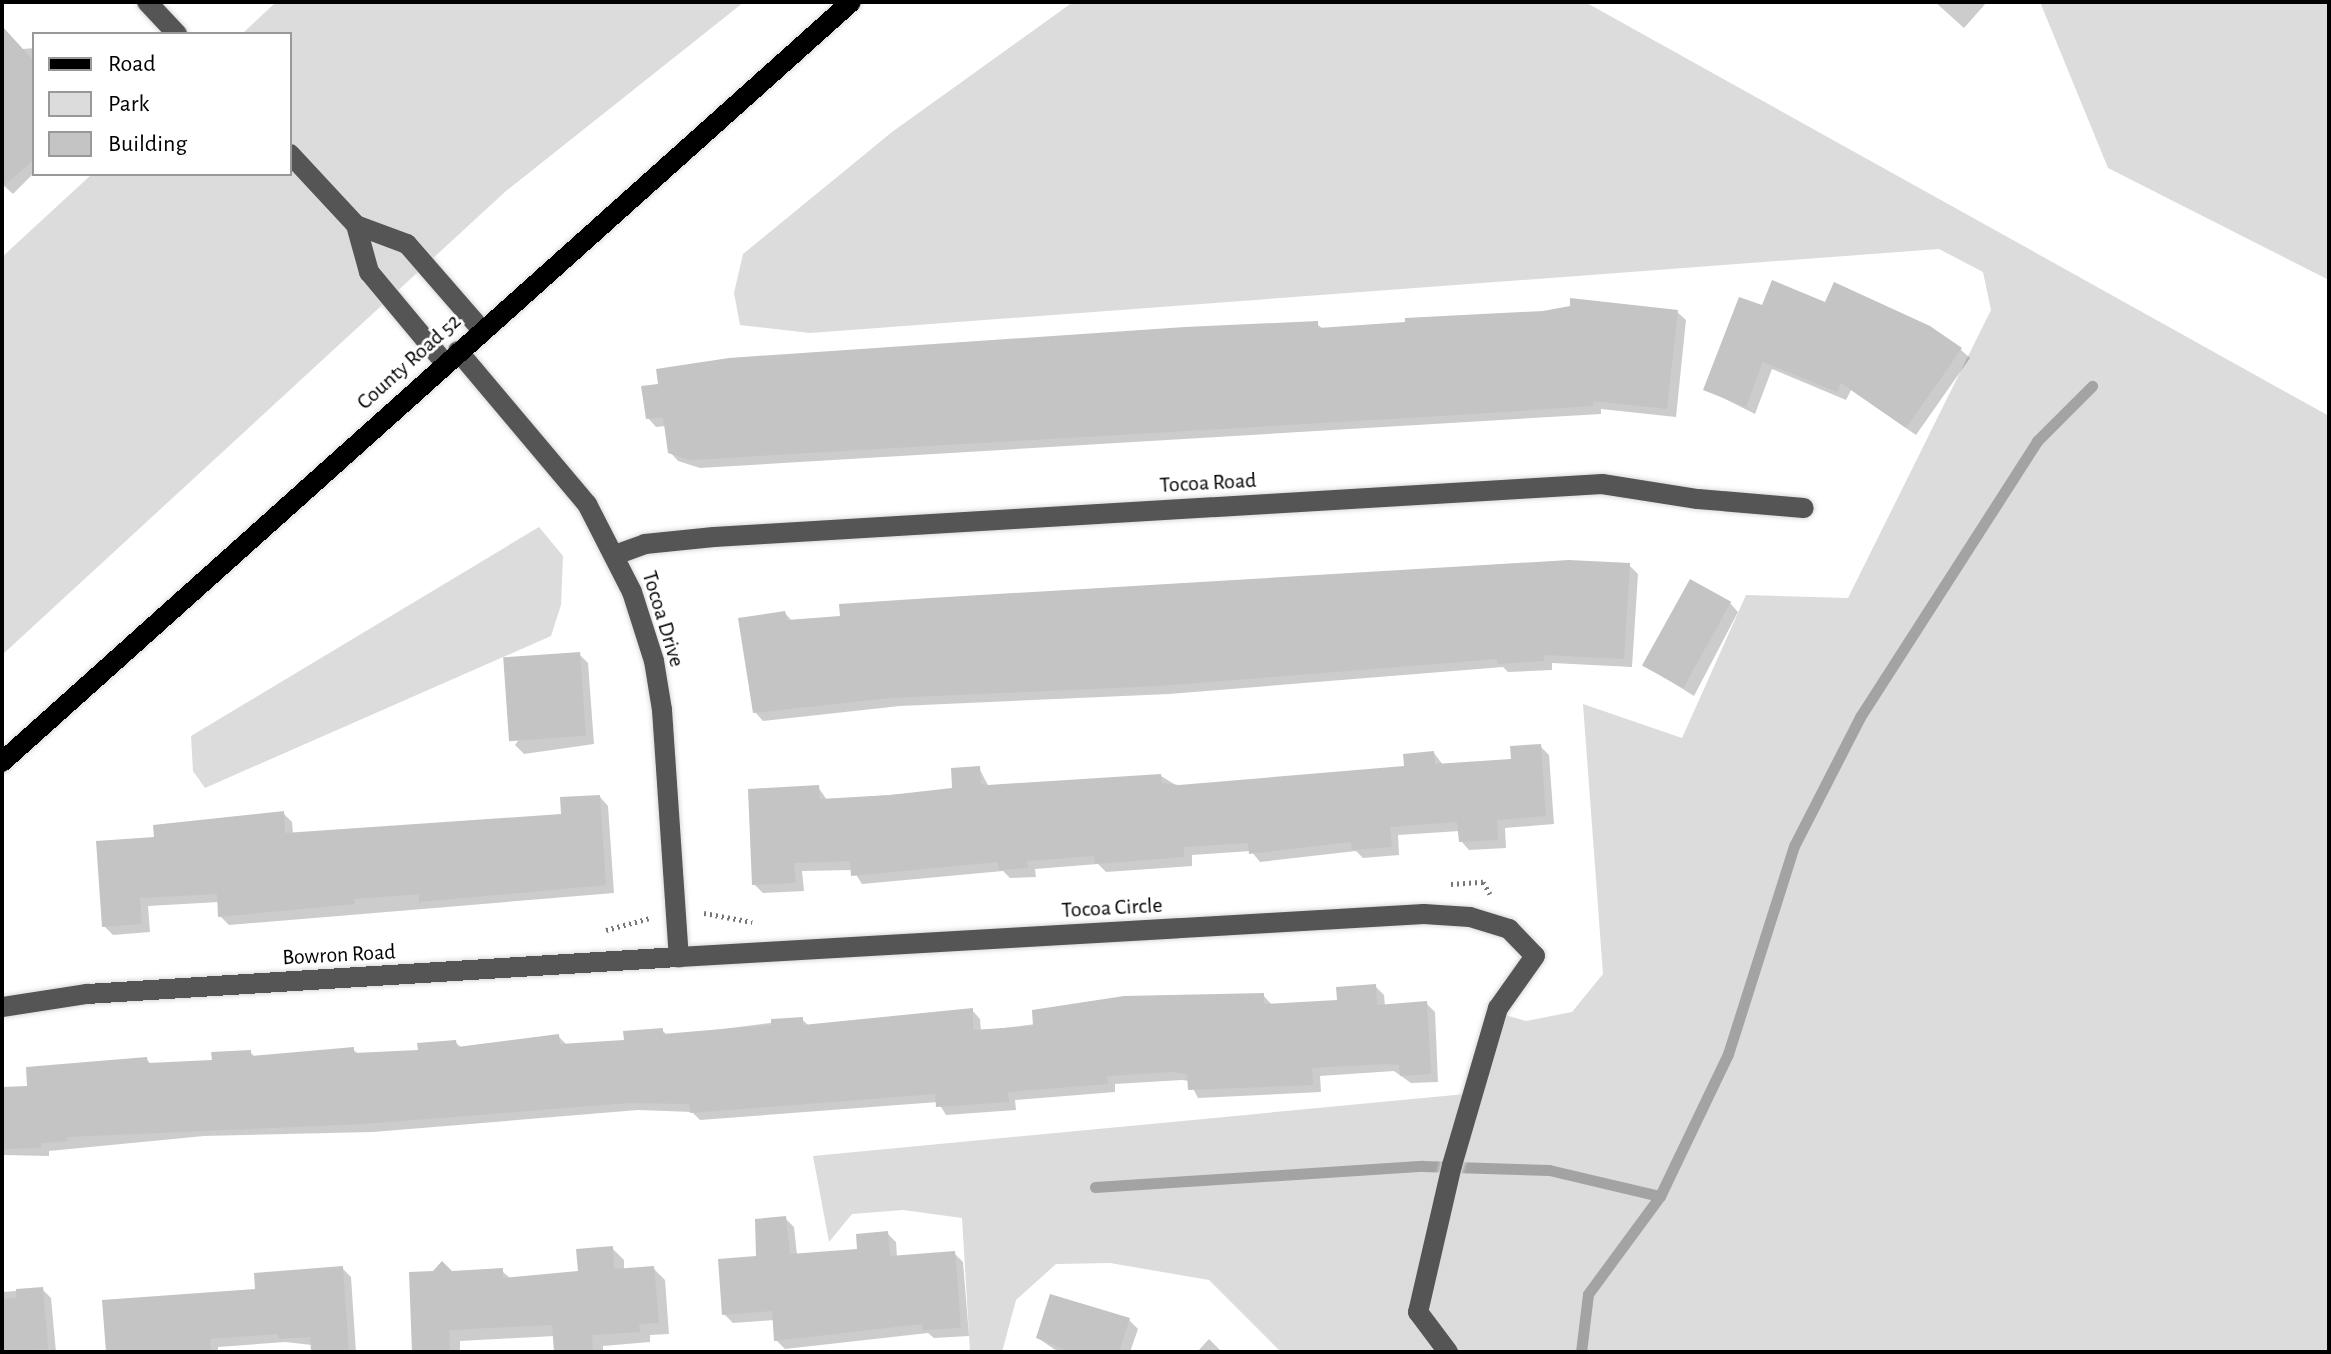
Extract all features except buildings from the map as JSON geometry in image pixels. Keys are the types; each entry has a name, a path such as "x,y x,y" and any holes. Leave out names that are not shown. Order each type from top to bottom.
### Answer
{"main road":[{"name":"County Road 52","path":"2,762 481,329 851,2"}],"street":[{"path":"147,2 175,32"},
{"path":"292,156 356,225 407,244 481,329"},
{"name":"Tocoa Drive","path":"356,225 369,272 578,493 615,555 645,627 662,710 679,957"},
{"name":"Tocoa Road","path":"615,555 645,544 714,537 1602,484 1698,499 1804,508"},
{"name":"Tocoa Circle","path":"679,957 1424,914 1491,922 1509,929 1535,956 1498,1008 1452,1165 1418,1312 1448,1352"},
{"name":"Bowron Road","path":"5,1001 679,957"}],"green space":[{"path":"276,2 744,2 506,191 2,655 2,257 90,176 292,176 292,32 244,32"},
{"path":"1073,2 1585,2 2329,416 2329,1352 1281,1352 1209,1280 1110,1263 1056,1264 1016,1300 1002,1352 970,1352 962,1218 903,1210 852,1214 829,1242 813,1156 1476,1093 1498,1013 1526,1021 1572,1012 1603,974 1583,704 1682,738 1746,595 1848,598 1991,310 1983,272 1939,249 810,333 740,325 734,293 743,254 892,132"},
{"path":"2040,2 2329,2 2329,280 2108,168"},
{"path":"539,527 563,556 561,605 551,636 205,788 193,771 191,736"}],"waterway":[{"path":"1581,1352 1588,1294 1660,1196 1728,1054 1794,846 1860,717 2037,441 2092,386"},
{"path":"1095,1187 1422,1166 1549,1170 1660,1196"}]}
